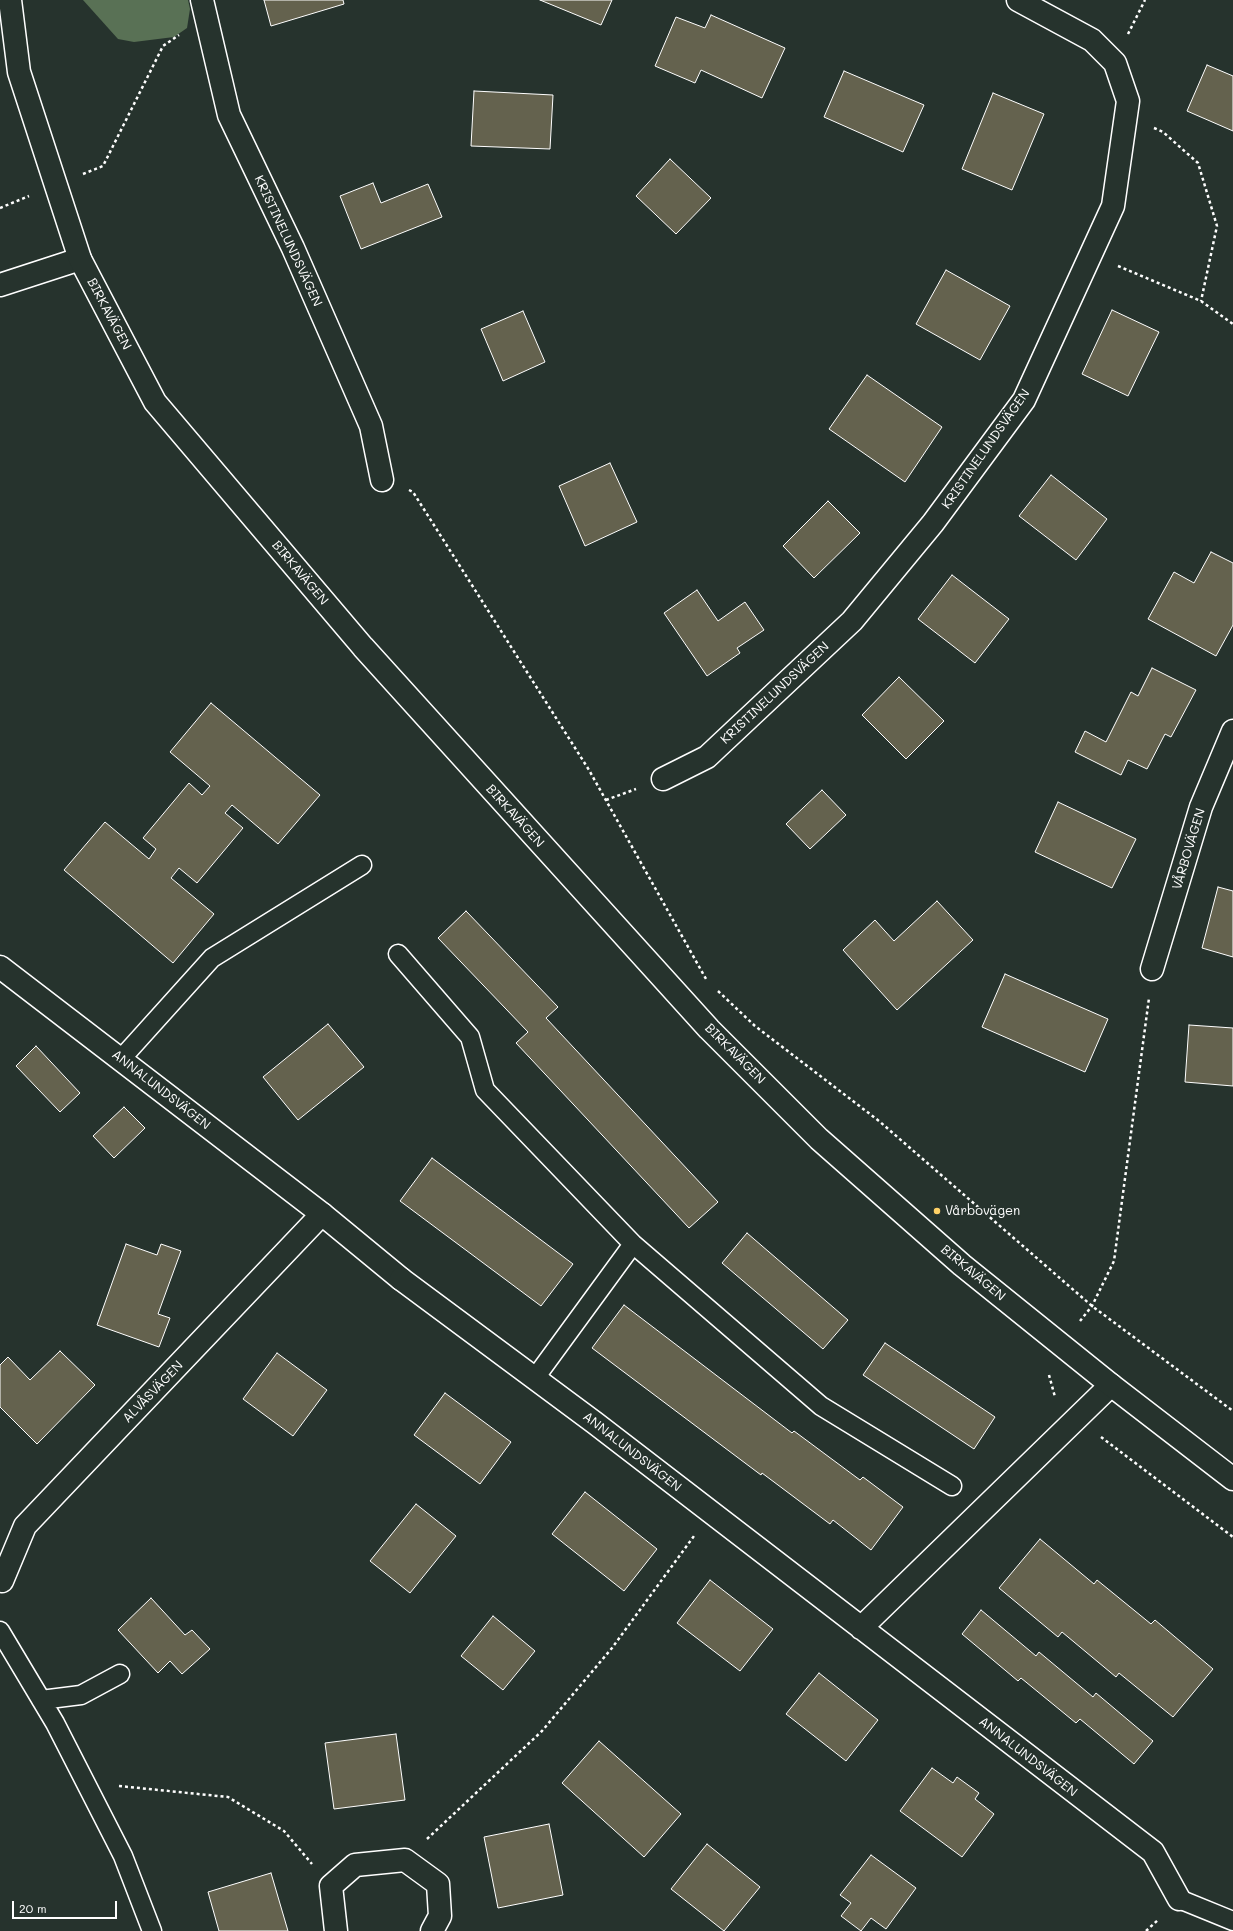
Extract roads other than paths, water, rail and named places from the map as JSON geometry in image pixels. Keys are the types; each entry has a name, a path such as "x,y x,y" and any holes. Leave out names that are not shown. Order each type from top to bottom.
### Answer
{"street":[{"name":"BIRKAVÄGEN","path":"10,0 19,72 80,259 155,402 363,647 709,1029 819,1139 962,1265 1112,1385 1233,1479"},
{"name":"KRISTINELUNDSVÄGEN","path":"663,780 707,757 846,626 933,523 1024,400 1113,206 1128,101 1115,63 1092,40 1018,0"},
{"name":"KRISTINELUNDSVÄGEN","path":"204,8 229,116 293,248 371,426 382,480"},
{"path":"0,285 80,259"},
{"name":"VÅRBOVÄGEN","path":"1152,969 1201,807 1233,730"},
{"name":"ANNALUNDSVÄGEN","path":"0,967 322,1214 401,1279 535,1378 711,1512 1153,1852 1179,1899"},
{"name":"ALVÅSVÄGEN","path":"1,1586 25,1526 322,1214"},
{"path":"861,1628 1112,1385"},
{"path":"336,1931 331,1886 355,1865 405,1860 438,1884 440,1916 432,1931"}],"lane":[{"path":"121,1059 212,958 362,865"},
{"path":"398,954 470,1037 485,1090 633,1244 821,1406 952,1486"},
{"path":"535,1378 633,1244"},
{"path":"0,1631 41,1700 86,1782 123,1856 152,1931"},
{"path":"41,1700 81,1695 120,1674"},
{"path":"1179,1899 1233,1921"}],"place":[{"name":"Vårbovägen","path":"937,1211"}]}
